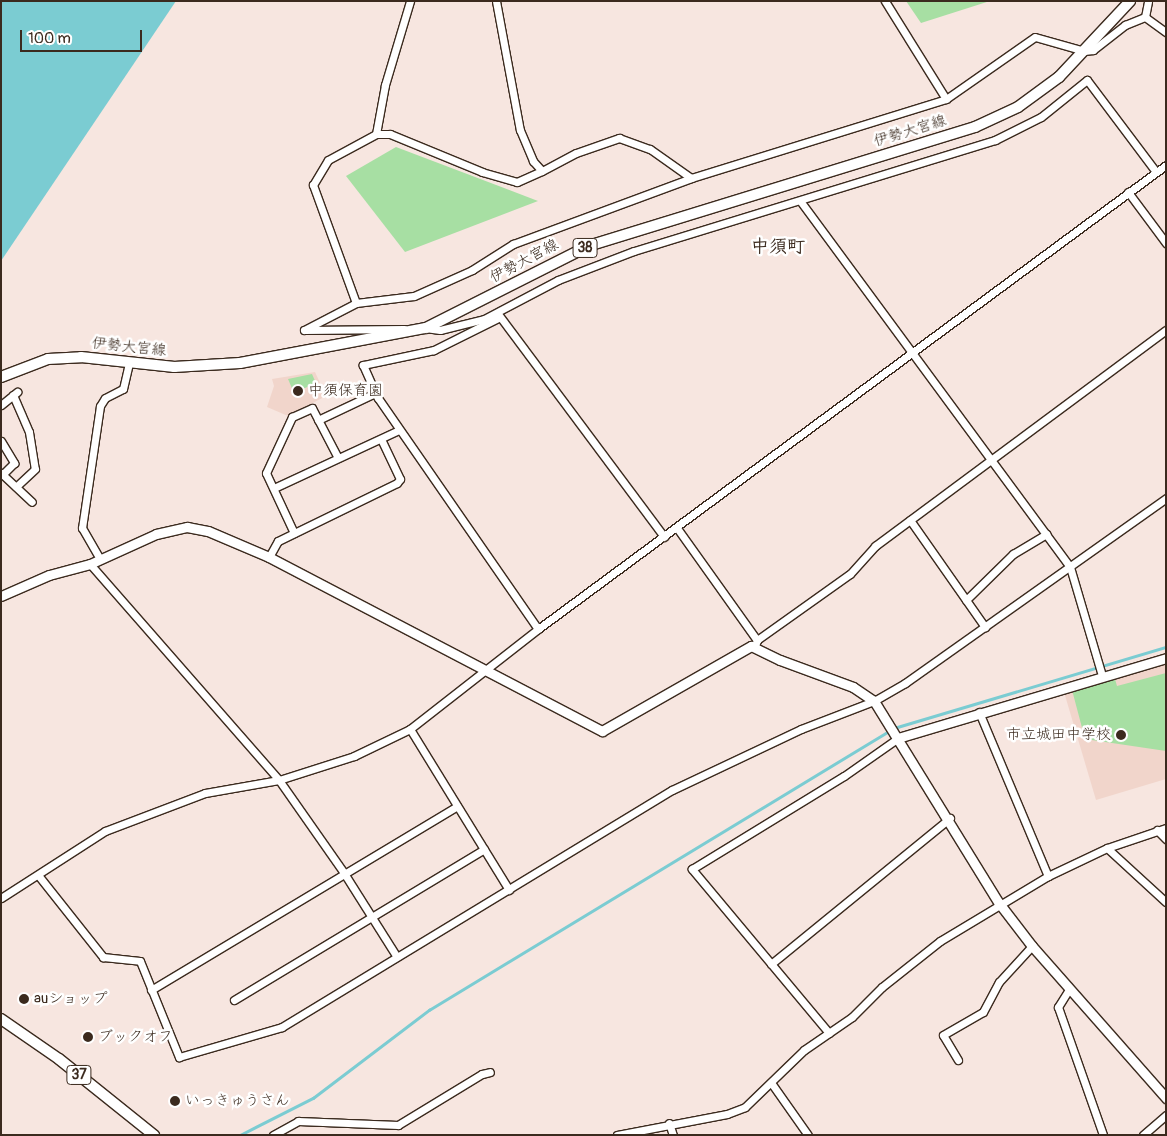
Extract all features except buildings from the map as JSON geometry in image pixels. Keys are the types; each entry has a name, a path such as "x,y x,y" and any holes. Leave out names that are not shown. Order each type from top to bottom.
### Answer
{"main road":[{"name":"伊勢大宮線","path":"1,377 48,358 129,362 174,367 240,363 426,328 588,246 975,127 1018,107 1040,92 1084,51 1130,1"},
{"name":"37","path":"1,1018 59,1059 154,1135"}],"street":[{"path":"376,134 385,85 410,1"},
{"path":"496,1 520,130 533,161 542,171"},
{"path":"885,1 946,99"},
{"path":"1145,17 1148,1"},
{"path":"499,316 440,330 426,328 304,330 356,303 414,296 472,270 513,244 691,178 946,99 1035,37 1084,51 1093,50 1125,25 1145,17"},
{"path":"1145,17 1166,32"},
{"path":"538,630 399,430 375,393 363,365 434,350 499,316 558,280 625,254 801,202 1020,129 1087,80 1156,172"},
{"path":"356,303 313,185 328,160 376,134 390,134 482,172 517,182 576,153 619,138 650,149 691,178"},
{"path":"1,898 105,831 124,823 205,793 279,780 354,756 410,729 538,630 1166,165"},
{"path":"1128,192 1166,243"},
{"path":"801,202 1070,567 1101,674"},
{"path":"499,316 664,537"},
{"path":"1,596 49,575 90,564 156,534 187,527 208,531 269,557 602,732 756,643 850,574 875,546 1166,330"},
{"path":"100,559 82,528 100,406 105,398 123,390 129,362"},
{"path":"318,420 375,393"},
{"path":"1,405 15,394 29,432 36,469 16,487"},
{"path":"294,533 266,473 292,417 312,408 338,458"},
{"path":"274,488 399,430"},
{"path":"269,557 278,541 397,484 400,479 381,439"},
{"path":"1,442 14,463 2,474 32,502"},
{"path":"38,875 104,957 140,961 179,1057 282,1027 672,790 801,729 874,701 985,627 1166,498"},
{"path":"910,520 985,627"},
{"path":"677,528 756,643 780,660 853,687 874,701 950,818 999,903 1068,990 1166,1098"},
{"path":"966,600 1006,559 1046,534"},
{"path":"90,564 279,780 344,873 397,958"},
{"path":"829,1033 692,868 844,776 897,736 1101,674 1166,658"},
{"path":"979,712 1048,876"},
{"path":"410,729 509,890"},
{"path":"151,990 457,806"},
{"path":"771,964 950,818"},
{"path":"617,1135 669,1123 727,1114 745,1107 772,1084 804,1050 829,1033 933,947 999,903 1048,876 1107,848 1166,828"},
{"path":"1157,830 1166,839"},
{"path":"1107,848 1166,902"},
{"path":"234,1000 370,916 484,849"},
{"path":"958,1060 943,1035 983,1012 999,982 1032,946"},
{"path":"1068,990 1058,1007 1103,1135"},
{"path":"274,1135 298,1121 398,1125 482,1074 490,1072"},
{"path":"772,1084 808,1135"},
{"path":"1143,1135 1166,1115"},
{"path":"669,1123 673,1135"}],"shaded area":[{"name":"中須保育園","path":"315,372 326,396 288,416 267,407 274,386 272,379"},
{"name":"市立城田中学校","path":"1166,662 1166,779 1096,800 1064,692"}],"green space":[{"path":"906,1 990,1 921,23"},
{"path":"396,147 538,201 405,252 346,176"},
{"path":"312,374 316,383 294,393 288,379"},
{"path":"1166,673 1166,751 1085,739 1072,690 1115,679 1117,686"}],"water":[{"path":"1,1 176,1 1,261"}],"waterway":[{"path":"894,728 1166,647"},
{"path":"240,1135 313,1098 429,1010 889,731"}],"place":[{"name":"中須保育園","path":"298,391"},
{"name":"市立城田中学校","path":"1121,735"},
{"name":"auショップ","path":"24,999"},
{"name":"ブックオフ","path":"88,1037"},
{"name":"いっきゅうさん","path":"175,1101"}],"district":[{"name":"中須町","path":"778,247"}]}
